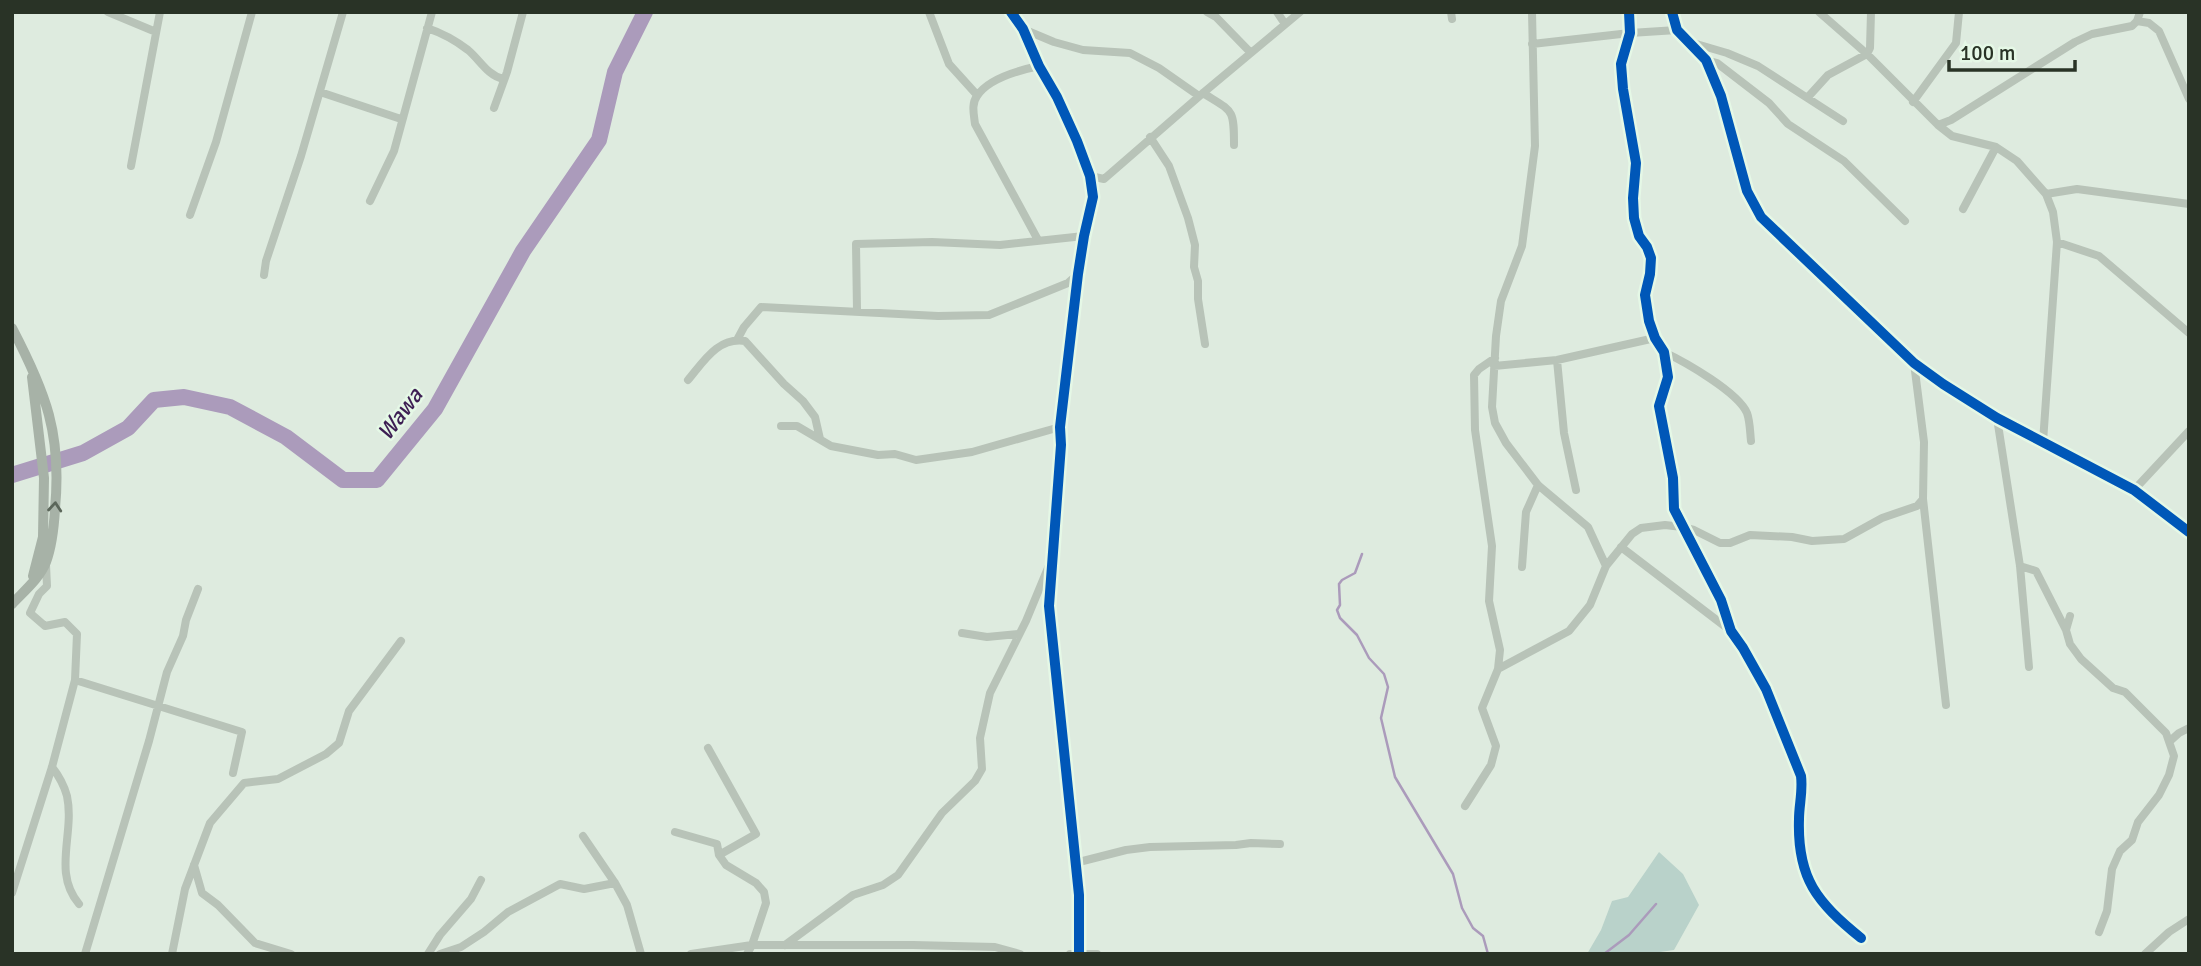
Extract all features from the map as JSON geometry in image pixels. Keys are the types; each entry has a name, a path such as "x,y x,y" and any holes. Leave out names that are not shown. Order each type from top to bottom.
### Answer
{"main road":[{"path":"12,328 31,363 49,409 58,474 54,524 46,564 12,604"},
{"path":"31,363 44,478 43,537 31,584"}],"street":[{"path":"108,12 156,32"},
{"path":"131,166 160,12"},
{"path":"191,215 216,142 252,12"},
{"path":"264,275 266,261 301,156 343,12"},
{"path":"370,201 394,151 432,12"},
{"path":"494,108 523,12"},
{"path":"929,12 949,64 977,95"},
{"path":"1012,12 1057,97 1090,176 1093,197"},
{"path":"1207,12 1216,17 1251,53"},
{"path":"1277,12 1286,24"},
{"path":"1079,953 1079,895 1049,606 1061,446 1060,427 1078,274 1093,197 1104,179 1150,137 1300,12"},
{"path":"1532,12 1535,146 1522,246 1501,301 1492,407 1495,423 1506,443 1538,485 1588,527 1606,566"},
{"path":"1629,12 1630,33 1621,64 1636,163 1634,218 1639,236 1651,258 1645,295 1649,321 1664,352 1668,377 1659,407 1673,478 1674,509 1721,600 1731,631 1766,690 1801,776 1800,851 1808,880 1818,899 1861,938"},
{"path":"1672,12 1678,30 1706,60 1721,96 1748,191 1761,217 1914,363 1997,418 2134,490 2189,532"},
{"path":"1819,12 1867,54 1938,125 1952,136 1996,147 2017,161 2046,194 2053,212 2057,242 2043,442"},
{"path":"1808,97 1828,75 1867,54 1870,48 1871,12"},
{"path":"1913,102 1955,43 1959,12"},
{"path":"1938,125 1951,120 2075,42 2092,34 2132,26 2138,17 2159,31 2189,99"},
{"path":"427,28 448,35 470,51 489,72 503,79"},
{"path":"1023,29 1083,50 1130,53 1159,68 1227,108 1234,118 1234,145"},
{"path":"1532,44 1678,30"},
{"path":"1692,43 1758,66 1843,121"},
{"path":"1706,60 1717,63 1769,103 1788,124 1844,161 1905,221"},
{"path":"1038,240 975,124 973,108 977,95 993,82 1018,71 1039,66"},
{"path":"320,92 401,119"},
{"path":"1150,137 1169,166 1188,218 1195,245 1194,267 1205,344"},
{"path":"1963,209 1996,147"},
{"path":"1090,176 1104,179"},
{"path":"2046,194 2077,188 2189,204"},
{"path":"857,310 856,244 932,242 999,245 1084,236"},
{"path":"2057,242 2099,256 2189,333"},
{"path":"737,340 761,307 938,316 989,315 1068,282 1078,274"},
{"path":"1465,806 1491,765 1496,747 1482,708 1498,669 1500,650 1489,601 1492,546 1475,430 1474,375 1479,369 1494,362 1557,360 1655,338"},
{"path":"688,380 712,351 723,343 745,341 815,416 820,439"},
{"path":"1664,352 1737,398 1747,414 1751,441"},
{"path":"1557,360 1564,433 1576,490"},
{"path":"1914,363 1924,442 1923,499 1946,705"},
{"path":"1997,418 2020,566 2029,667"},
{"path":"781,426 797,426 831,446 878,455 895,454 916,460 972,452 1060,427"},
{"path":"2134,490 2189,431"},
{"path":"1522,567 1526,512 1538,485"},
{"path":"1498,669 1569,631 1590,606 1606,566 1632,534 1641,528 1665,525 1682,527 1720,543 1730,543 1750,535 1812,541 1844,539 1882,519 1917,506 1923,499"},
{"path":"1621,547 1731,631"},
{"path":"785,945 853,895 883,885 898,875 942,813 975,781 982,769 980,738 990,693 1052,560"},
{"path":"12,893 52,767 75,680 77,634 65,622 45,626 30,613 39,594 47,586 46,564"},
{"path":"2020,566 2036,571 2066,630 2070,644 2081,659 2113,688 2125,692 2166,733 2174,756 2169,775 2159,795 2138,822 2132,840 2120,851 2112,869 2107,911 2099,932"},
{"path":"85,954 167,672 183,636 198,589"},
{"path":"2066,630 2070,616"},
{"path":"962,633 987,637 1019,634"},
{"path":"172,954 182,902 210,823 244,783 278,779 326,754 339,743 349,710 401,641"},
{"path":"75,680 242,732 233,773"},
{"path":"2170,741 2189,728"},
{"path":"708,748 756,834 719,855"},
{"path":"52,767 61,779 67,796 69,815 66,883 79,904"},
{"path":"675,832 717,844 719,855 726,865 756,883 764,892 766,903 747,954"},
{"path":"583,836 627,905 642,954"},
{"path":"1075,863 1150,847 1280,844"},
{"path":"194,865 202,893 256,943 290,954"},
{"path":"428,954 440,934 471,899 481,880"},
{"path":"440,954 461,947 508,912 561,884 584,889 615,883"},
{"path":"2145,954 2169,932 2189,919"},
{"path":"691,954 752,945 876,949 995,947 1020,954"},
{"path":"1070,954 1097,954"}],"shaded area":[{"path":"1659,852 1683,874 1699,905 1674,950 1646,954 1587,954 1601,930 1612,901 1628,897"}],"waterway":[{"name":"Wawa","path":"12,475 83,453 128,428 154,400 184,397 230,407 286,437 343,480 377,480 435,409 523,251 599,140 615,72 645,12"},
{"path":"1362,554 1355,573 1339,584 1340,605 1337,610 1340,618 1357,635 1369,658 1384,674 1388,687 1381,718 1395,777 1453,874 1462,908 1473,928 1483,936 1488,954"},
{"path":"1604,954 1629,935 1656,904"}],"cycle path":[{"path":"1011,12 1023,29 1077,141 1090,176 1093,197 1078,274 1060,427 1061,445 1049,606 1079,895 1079,954"},
{"path":"1629,12 1630,33 1621,64 1636,163 1634,218 1639,236 1651,258 1645,295 1649,321 1664,352 1668,377 1659,406 1673,478 1674,509 1721,600 1731,631 1766,689 1801,776 1799,840 1806,874 1832,913 1861,938"},
{"path":"1672,12 1677,30 1706,60 1721,96 1747,191 1761,217 1914,363 1997,418 2134,490 2189,532"}]}
